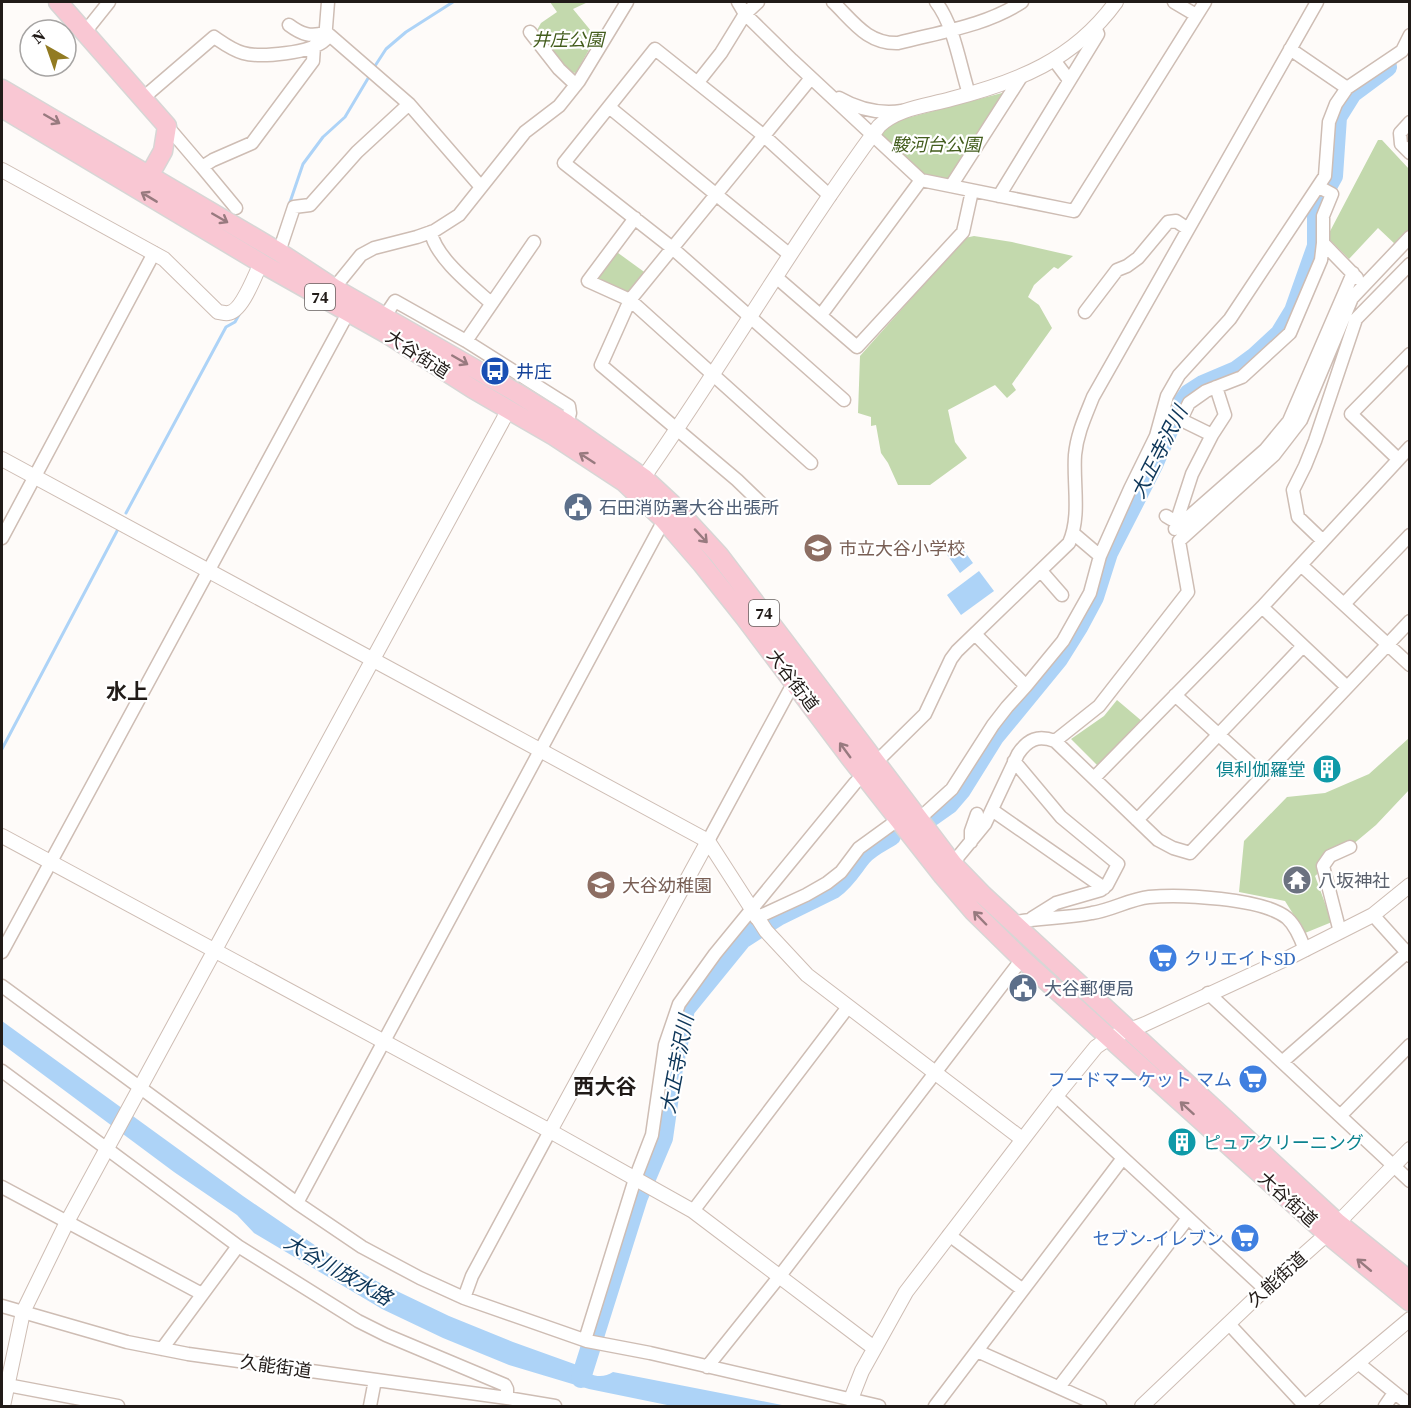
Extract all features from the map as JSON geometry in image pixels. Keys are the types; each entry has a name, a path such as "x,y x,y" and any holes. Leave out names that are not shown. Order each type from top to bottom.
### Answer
{"main road":[{"path":"60,2 167,126 163,150 149,176"},
{"name":"大谷街道","path":"2,89 279,252 348,313 387,333 624,482 639,485 672,504 719,555 869,768 899,819 948,870 1011,923 1127,1030 1410,1302"},
{"name":"大谷街道","path":"2,108 261,263 385,316 567,424 624,462 664,520 709,573 794,682 869,768 919,819 973,911 1109,1038 1333,1228 1410,1281"}],"street":[{"path":"85,32 109,2"},
{"path":"143,98 214,37 234,49 252,55 302,51 321,45 325,40 328,2"},
{"path":"329,294 361,255 374,248 431,232 459,215 525,132 559,106 576,85 627,2"},
{"path":"738,2 746,14 811,78 921,180 1074,211 1205,2"},
{"path":"698,82 721,53 746,14 758,2"},
{"path":"833,2 872,39 885,43 898,43 988,20 1022,2"},
{"path":"936,2 945,16 969,94"},
{"path":"639,485 790,255 873,134 886,120 899,113 1021,77 1054,60 1095,27 1116,2"},
{"path":"1174,2 1196,15"},
{"path":"758,920 869,768 925,714 951,659 1069,543 1073,533 1075,455 1079,430 1098,388 1317,2"},
{"path":"289,25 306,35 317,36 326,32"},
{"path":"999,196 1098,34 1095,27"},
{"path":"326,32 408,104 481,187"},
{"path":"530,32 559,69 576,85"},
{"path":"919,819 952,789 1006,707 1063,641 1090,593 1100,556 1130,489 1156,436 1172,415 1206,391 1242,377 1290,333 1321,260 1323,216 1321,195 1325,176 1329,122 1336,104 1347,88 1402,51 1410,35"},
{"path":"202,167 252,143 312,61 315,46"},
{"path":"830,196 763,135 655,49 564,163 671,248 844,400"},
{"path":"1290,49 1347,88"},
{"path":"1054,60 1069,80"},
{"path":"951,186 1021,77"},
{"path":"811,78 836,96 856,106 885,113 910,110"},
{"path":"764,506 601,365 630,300 811,78"},
{"path":"279,252 294,207 310,205 357,152 408,104"},
{"path":"609,107 790,255"},
{"path":"1410,122 1400,133 1401,144 1410,153"},
{"path":"167,126 236,208"},
{"path":"2,170 164,258 218,312 227,314 241,305 261,263"},
{"path":"820,315 921,180"},
{"path":"776,277 857,347 963,232 972,191"},
{"path":"1212,435 1172,415 1167,396 1179,375 1230,319 1321,195"},
{"path":"634,218 588,281 630,300 811,462"},
{"path":"1085,312 1118,270 1138,258 1168,222 1176,222 1188,229"},
{"path":"431,232 433,244 466,281 491,303"},
{"path":"1055,741 1100,706 1188,592 1179,541 1274,455 1301,420 1352,298 1410,237"},
{"path":"466,341 534,243"},
{"path":"1323,243 1363,286"},
{"path":"2,538 154,253"},
{"path":"1323,540 1298,517 1293,490 1315,441 1356,319 1410,264"},
{"path":"1175,529 1265,450 1288,421 1353,273"},
{"path":"385,316 395,301 466,341 569,406 567,424"},
{"path":"2,952 348,313"},
{"path":"1398,459 1352,414 1410,354"},
{"path":"1166,516 1171,519 1178,517 1192,474 1224,416 1216,387"},
{"path":"3,1407 4,1384 23,1312 68,1222 509,410"},
{"path":"1094,778 1262,607 1410,447"},
{"path":"2,459 708,841 758,920 807,975 1022,1139"},
{"path":"297,1203 664,520"},
{"path":"1073,533 1100,556"},
{"path":"1344,604 1410,535"},
{"path":"1301,565 1410,665"},
{"path":"1041,571 1062,595"},
{"path":"1262,607 1347,687"},
{"path":"948,870 985,824 1014,761 1024,745 1033,739 1045,737 1055,741 1158,840 1190,853 1410,621"},
{"path":"975,634 1026,686"},
{"path":"1137,820 1303,646"},
{"path":"464,1298 472,1276 794,682"},
{"path":"1175,695 1263,775"},
{"path":"1014,761 1062,817 1118,864 1104,888 1056,903 1031,919"},
{"path":"992,810 1104,888"},
{"path":"971,842 971,831 977,814"},
{"path":"589,1341 641,1182 652,1135 665,1045 679,1004 715,954 758,920 827,883 841,872 859,848 899,819"},
{"path":"2,836 550,1131 693,1211 874,1348"},
{"path":"1340,932 1323,866 1330,856 1350,847"},
{"path":"851,1399 862,1371 906,1292 1022,1139 1096,1047 1109,1038 1145,1024 1305,950 1373,915 1410,885"},
{"path":"1011,923 1092,914 1149,897 1197,897 1252,903 1273,910 1288,918 1299,934 1305,950"},
{"path":"1282,1062 1408,953 1373,915"},
{"path":"707,1367 779,1277 1022,959"},
{"path":"2,986 297,1203 362,1247 420,1278 464,1298 589,1341 879,1407"},
{"path":"1208,993 1410,1181"},
{"path":"693,1211 848,1007"},
{"path":"1341,1116 1410,1045"},
{"path":"2,1071 238,1246 337,1310 358,1321 505,1385 507,1398"},
{"path":"1056,1096 1265,1289"},
{"name":"久能街道","path":"1142,1407 1265,1289 1333,1228 1410,1149"},
{"path":"935,1407 1123,1158"},
{"path":"2,1187 202,1294"},
{"path":"1059,1387 1188,1218"},
{"path":"949,1235 1023,1290"},
{"path":"162,1349 238,1246"},
{"name":"久能街道","path":"2,1306 127,1342 162,1349 507,1398 555,1407"},
{"path":"1229,1324 1306,1407 1410,1319"},
{"path":"977,1351 1100,1407"},
{"path":"1358,1363 1410,1405"},
{"path":"370,1407 375,1380"},
{"path":"4,1384 118,1407"},
{"path":"1385,1407 1394,1393"}],"green space":[{"name":"井庄公園","path":"550,2 588,2 573,9 596,37 576,73 563,68 558,63 536,32 541,23 557,12"},
{"name":"駿河台公園","path":"1002,93 1004,99 951,181 923,177 882,138 881,132 888,125 903,119"},
{"path":"1378,140 1382,140 1409,169 1409,230 1396,245 1378,228 1349,259 1327,237"},
{"path":"974,236 1073,256 1058,269 1054,267 1034,285 1028,297 1039,305 1052,328 1012,384 1016,390 1007,398 995,385 948,410 955,442 967,458 930,485 898,485 881,453 876,425 871,426 871,417 858,413 860,356 965,238"},
{"path":"614,250 647,274 631,294 596,280"},
{"path":"1117,700 1143,722 1098,766 1071,739 1104,716"},
{"path":"1409,738 1409,790 1376,825 1315,876 1332,922 1305,933 1285,901 1239,892 1244,841 1287,797 1325,793 1369,774"}],"water":[{"path":"959,544 973,563 960,573 946,553"},
{"path":"979,571 994,591 961,615 947,595"},
{"name":"大谷川放水路","path":"2,1021 243,1196 316,1246 378,1282 449,1316 513,1342 577,1365 584,1363 588,1365 590,1374 593,1375 604,1376 613,1372 787,1406 672,1406 589,1389 509,1365 443,1338 382,1309 254,1233 237,1215 174,1172 2,1044"}],"waterway":[{"path":"373,69 386,49 406,32 453,2"},
{"name":"大正寺沢川","path":"932,816 949,804 961,790 994,737 1058,659 1078,627 1094,597 1108,553 1153,465 1177,410 1189,394 1203,385 1236,371 1255,357 1280,334 1294,311 1317,246 1317,205 1333,176 1337,117 1352,93 1387,67"},
{"path":"289,205 303,164 323,137 345,117 370,75"},
{"path":"126,513 226,327 235,322 240,313"},
{"path":"2,749 117,531"},
{"name":"大正寺沢川","path":"581,1378 638,1197 663,1138 673,1068 685,1009 742,939 778,916 833,889 846,878 865,853 891,836"}],"place":[{"name":"井庄","path":"495,371"},
{"name":"石田消防署大谷出張所","path":"578,507"},
{"name":"市立大谷小学校","path":"818,548"},
{"name":"倶利伽羅堂","path":"1327,769"},
{"name":"八坂神社","path":"1297,880"},
{"name":"大谷幼稚園","path":"601,885"},
{"name":"クリエイトSD","path":"1163,958"},
{"name":"大谷郵便局","path":"1023,988"},
{"name":"フードマーケット マム","path":"1253,1079"},
{"name":"ピュアクリーニング","path":"1182,1142"},
{"name":"セブン-イレブン","path":"1245,1238"}],"district":[{"name":"水上","path":"127,691"},
{"name":"西大谷","path":"605,1086"}]}
